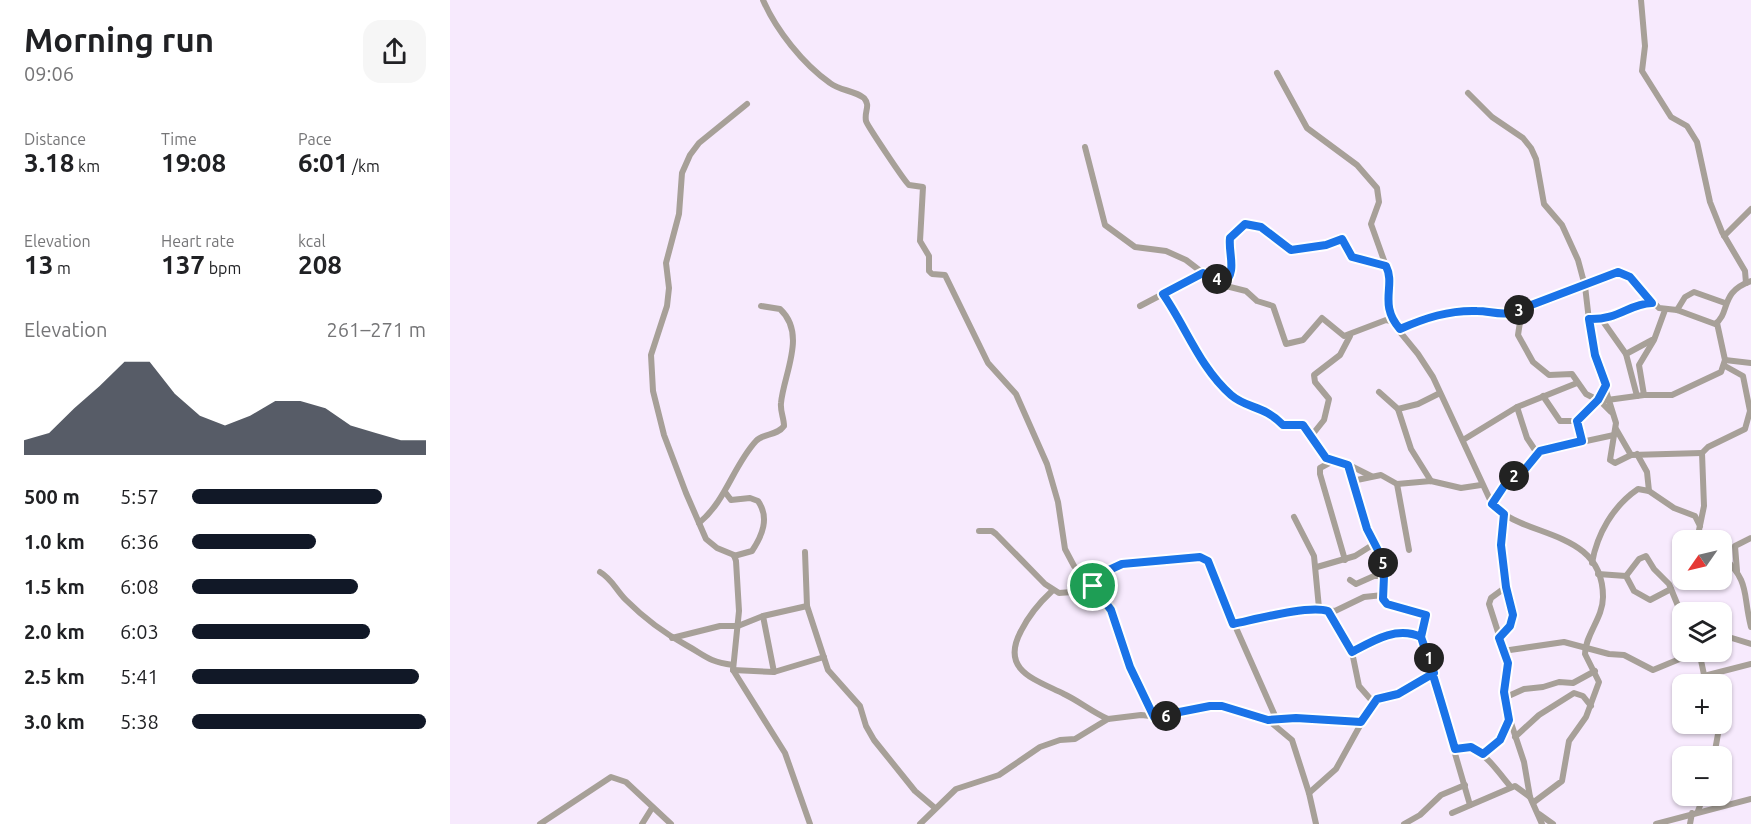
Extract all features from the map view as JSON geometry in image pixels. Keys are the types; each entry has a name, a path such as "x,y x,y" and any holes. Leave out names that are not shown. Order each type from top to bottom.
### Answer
{"street":[{"path":"763,0 779,28 817,72 832,84 864,98 868,106 868,125 885,148 898,172 909,185 923,187 920,241 929,256 929,271 932,274 945,275 988,363 1016,394 1047,464 1058,502 1065,549 1074,566 1111,610 1130,667 1154,717"},
{"path":"1599,400 1640,395 1663,396 1685,390 1721,372 1725,363 1717,323 1732,291 1748,282 1745,271 1724,236 1708,196 1707,177 1697,141 1686,126 1671,117 1642,71 1645,46 1641,0"},
{"path":"1277,73 1306,129 1357,165 1377,188 1379,202 1371,224 1388,272 1387,291 1391,321"},
{"path":"1468,93 1492,117 1523,138 1531,148 1536,159 1544,204 1566,233 1585,286 1595,355 1606,385 1613,415 1615,432 1610,460 1615,463 1634,455 1702,453"},
{"path":"725,492 731,500 750,498 758,501 765,518 763,530 752,551 734,556 712,545 699,523 664,435 653,391 651,355 667,306 669,288 666,262 679,213 682,172 699,142 747,104"},
{"path":"1085,147 1099,210 1105,225 1135,247 1166,251 1186,260 1203,273 1226,282 1234,288 1246,291 1257,301 1273,306 1287,344 1303,340 1322,318 1347,336"},
{"path":"1724,236 1751,209"},
{"path":"1226,282 1232,263 1230,238 1245,224 1261,227 1291,250 1326,245 1342,239 1352,257 1386,266"},
{"path":"1140,306 1203,273"},
{"path":"1400,329 1436,314 1479,311 1500,314 1522,309 1613,274 1625,274 1652,303 1665,310 1677,310 1708,322 1717,323"},
{"path":"1677,310 1685,297 1694,292 1725,303"},
{"path":"1163,294 1188,333 1209,373 1230,394 1270,413 1283,425 1303,425 1331,462"},
{"path":"1589,319 1602,320 1618,316 1639,305 1652,303"},
{"path":"699,523 715,509 756,441 775,434 784,426 781,401 789,374 792,330 788,318 780,309 761,306"},
{"path":"1522,309 1518,335 1533,362 1549,375 1572,374 1577,383 1590,396 1599,400 1613,415"},
{"path":"1640,395 1639,365 1654,340 1665,310"},
{"path":"1347,336 1386,320 1391,321 1400,329 1426,365 1492,504 1504,514 1566,539 1592,564 1598,574 1603,601 1598,621 1585,648 1585,654 1599,682 1591,706 1569,741 1562,781 1532,800"},
{"path":"1602,320 1626,354 1640,395"},
{"path":"1312,435 1324,420 1329,399 1316,382 1315,371 1340,355 1346,344 1347,336"},
{"path":"1626,354 1654,340"},
{"path":"1725,363 1751,363"},
{"path":"1700,530 1704,506 1702,453 1707,447 1745,429 1751,416 1743,376 1725,363"},
{"path":"1462,440 1517,407 1577,383"},
{"path":"1543,396 1560,421 1577,421 1599,400 1606,385"},
{"path":"1379,392 1398,409 1411,449 1431,481"},
{"path":"1398,409 1418,404 1440,393"},
{"path":"1517,407 1527,438 1537,453"},
{"path":"1577,421 1582,441"},
{"path":"1492,504 1506,483 1526,468 1537,453 1615,432"},
{"path":"1615,432 1647,472 1649,491"},
{"path":"1344,560 1319,470 1331,462 1348,465 1371,476"},
{"path":"1348,465 1374,544 1381,556 1384,576 1383,595 1387,604 1424,613 1427,618 1421,637 1434,673 1470,805"},
{"path":"1352,481 1371,476 1386,476 1397,484 1431,481 1461,488 1481,485"},
{"path":"1397,484 1409,550"},
{"path":"1592,564 1597,541 1619,505 1638,489 1649,491 1674,508 1695,516 1701,527"},
{"path":"1499,638 1510,626 1513,615 1506,587 1501,545 1504,514"},
{"path":"1294,517 1297,527 1310,546 1317,567 1319,608"},
{"path":"979,531 996,534 1052,591 1078,593 1093,586 1109,570 1122,564 1205,558 1272,719 1292,740 1310,793 1316,824"},
{"path":"1737,571 1735,546 1751,538"},
{"path":"1317,567 1344,560 1374,544"},
{"path":"805,552 807,606 831,674 860,706 866,726 874,740 915,791 935,808"},
{"path":"734,556 739,580 738,626 733,668 785,753 810,824"},
{"path":"1626,576 1639,559 1646,556 1654,569 1663,575 1676,602"},
{"path":"1732,566 1746,588 1751,627"},
{"path":"600,572 611,579 618,592 647,620 708,660 733,668 774,672 824,657"},
{"path":"1598,574 1626,576"},
{"path":"1350,580 1359,583 1374,576 1384,576"},
{"path":"1626,576 1634,591 1650,600 1671,589"},
{"path":"1359,583 1364,597"},
{"path":"1506,587 1491,598 1489,604 1508,663"},
{"path":"1052,591 1035,607 1016,641 1012,656 1035,681 1108,719"},
{"path":"1233,624 1306,608 1340,610 1364,597 1383,595"},
{"path":"672,638 720,626 738,626 763,616 807,606"},
{"path":"1328,611 1352,652 1359,686 1373,702"},
{"path":"763,616 774,672"},
{"path":"1352,652 1386,636 1405,631 1421,637"},
{"path":"1732,638 1751,644"},
{"path":"1503,651 1564,642 1630,657 1653,670 1672,662"},
{"path":"1514,650 1508,663 1504,698 1529,781 1532,800 1542,824"},
{"path":"1722,674 1751,664"},
{"path":"1504,698 1524,689 1538,689 1559,682 1573,683 1595,671"},
{"path":"1310,793 1336,769 1373,702 1398,694 1434,673"},
{"path":"1427,678 1436,684"},
{"path":"1500,740 1516,739 1539,715 1574,693 1583,696 1591,706"},
{"path":"920,824 956,789 999,775 1040,747 1060,740 1075,739 1108,719 1141,715 1154,717 1210,706 1222,706 1272,719 1361,722"},
{"path":"1483,754 1500,740 1509,720"},
{"path":"1455,749 1471,747 1483,754 1510,786"},
{"path":"540,824 611,777 626,782 671,824"},
{"path":"1404,824 1420,815 1435,799 1465,785"},
{"path":"1452,813 1510,786 1515,786 1532,800"},
{"path":"1656,824 1751,799"},
{"path":"1690,824 1698,806"},
{"path":"642,824 652,808"},
{"path":"1537,812 1553,824"},
{"path":"1420,815 1420,824"},
{"path":"1413,819 1420,824"}],"route":[{"path":"1093,586 1109,570 1122,564 1200,557 1208,561 1233,624 1285,615 1306,608 1319,608 1328,611 1352,652 1386,636 1405,631 1421,637 1434,673 1455,749 1471,747 1483,754 1500,740 1509,720 1504,692 1508,663 1499,638 1510,626 1513,615 1506,587 1501,545 1504,514 1492,504 1506,483 1526,468 1537,453 1544,449 1582,441 1577,421 1598,400 1606,385 1592,346 1589,319 1610,319 1639,305 1652,303 1630,277 1618,272 1510,313 1492,314 1479,311 1436,314 1400,329 1391,321 1386,266 1352,257 1345,240 1291,250 1261,227 1252,224 1239,227 1230,238 1232,269 1227,282 1223,284 1203,273 1163,294 1188,333 1209,373 1230,394 1270,413 1283,425 1298,423 1308,428 1326,458 1331,462 1343,462 1348,465 1367,529 1384,566 1383,599 1387,604 1422,612 1426,615 1427,621 1421,637 1424,648 1434,673 1398,694 1377,699 1361,722 1321,718 1268,720 1222,706 1203,706 1167,716 1154,717 1130,667 1111,610 1093,586"}]}
